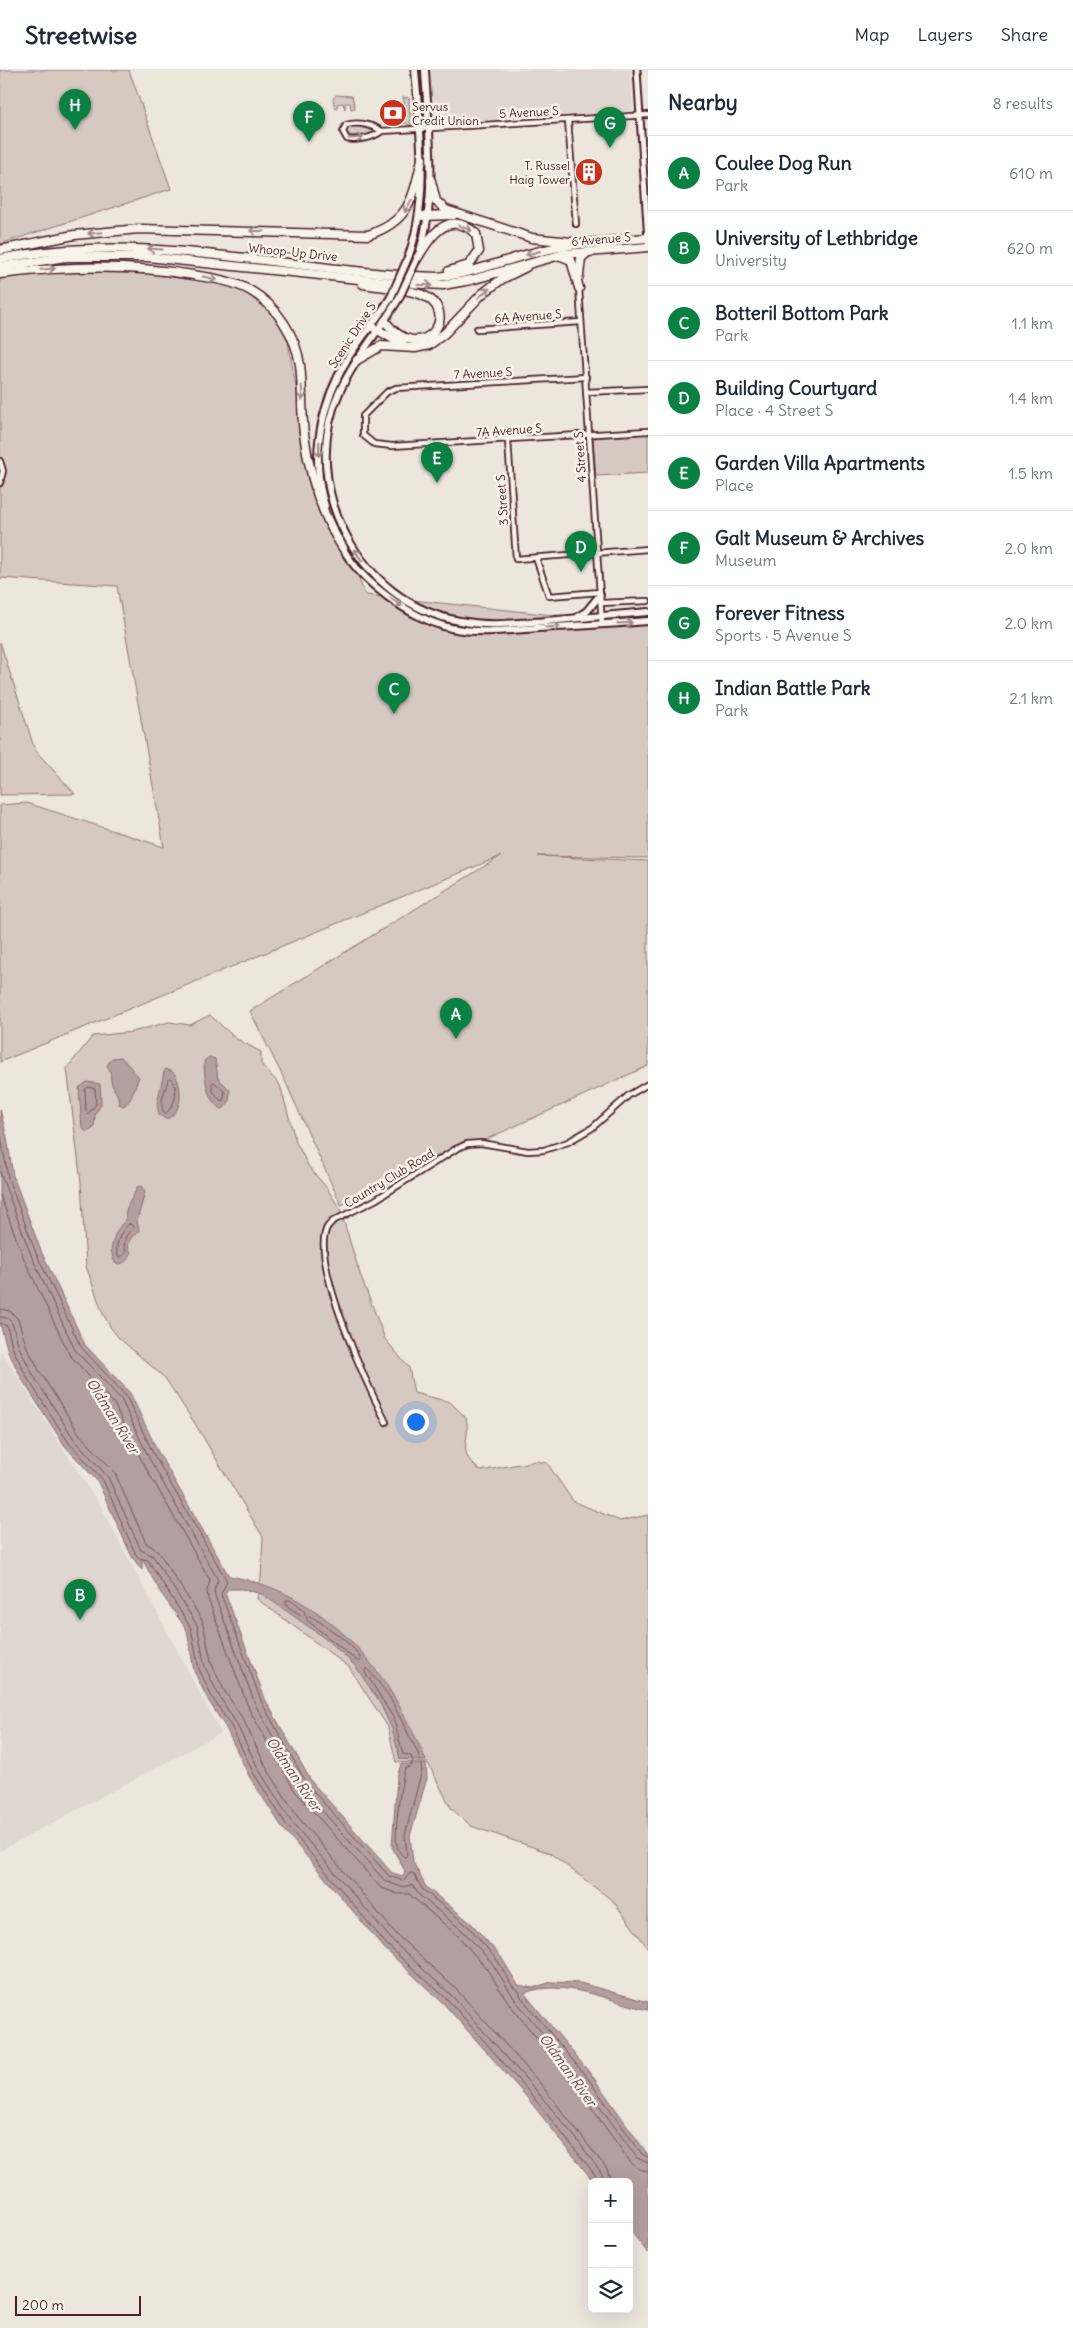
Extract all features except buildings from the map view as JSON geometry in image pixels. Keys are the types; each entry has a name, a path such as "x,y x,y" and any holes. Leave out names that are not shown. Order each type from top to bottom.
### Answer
{"highway":[{"path":"0,250 74,235 138,229 368,235 388,228 403,215 414,192 422,159"},
{"path":"431,181 440,205 446,210 532,238 580,244"},
{"path":"424,216 468,216"},
{"path":"340,268 430,272 453,270 469,265 474,260 479,251 479,240 476,234 464,226 450,225 440,228 427,241 417,259"},
{"name":"6 Avenue S","path":"580,244 648,238"},
{"name":"Whoop-Up Drive","path":"0,259 45,251 108,247 189,252 417,276 449,276 544,250 580,244"},
{"name":"6 Avenue S","path":"556,256 591,250 648,248"},
{"path":"579,288 580,258 591,250"},
{"path":"556,256 571,260 579,288"},
{"name":"Whoop-Up Drive","path":"0,267 66,257 147,257 414,284 443,285 471,280 556,256"},
{"path":"357,360 381,346 422,348 437,341 482,294 502,279 542,259"},
{"path":"0,274 81,267 158,270 214,278 251,291 266,302 285,325 295,345 300,365 304,432 309,460 329,527 343,548"},
{"path":"307,273 419,294 434,304 438,311 439,319 438,326 432,335 417,340 394,333 385,321"},
{"path":"375,328 408,347"}],"main road":[{"name":"Scenic Drive S","path":"415,70 422,159 424,216 391,297 338,394 331,419 326,460 330,497 336,516 349,542 362,561 380,581 415,605 448,619 472,623 498,624 648,612"},
{"name":"Scenic Drive S","path":"425,70 431,181 417,259 399,298 385,321 375,328 350,355 332,388 320,435 321,487 328,516 343,548 363,574 392,599 415,614 451,628 498,630 648,621"},
{"path":"576,618 587,611 600,594"}],"street":[{"path":"637,70 648,248"},
{"name":"5 Avenue S","path":"382,131 648,115"},
{"path":"568,120 576,224"},
{"path":"353,123 368,125 382,131 377,135 351,140 346,139 343,132 346,125 353,123"},
{"name":"4 Street S","path":"579,288 602,624"},
{"name":"6A Avenue S","path":"477,329 581,322"},
{"name":"7 Avenue S","path":"371,443 363,435 362,418 383,395 396,388 586,377"},
{"path":"586,392 648,389"},
{"name":"7A Avenue S","path":"371,443 385,446 412,446 648,431"},
{"name":"3 Street S","path":"508,440 516,559 536,558"},
{"path":"0,462 3,471 0,483"},
{"path":"600,594 549,596 536,558 648,549"},
{"path":"601,603 648,602"},
{"name":"Country Club Road","path":"386,1422 361,1369 332,1290 324,1243 328,1227 333,1221 375,1200 462,1146 482,1143 528,1152 568,1142 592,1128 629,1095 648,1084"}],"shaded area":[{"path":"0,70 129,70 171,189 0,244"},
{"path":"429,70 630,70 633,111 433,124"},
{"path":"336,95 352,96 355,108 351,109 350,103 345,103 345,109 343,103 337,104 337,109 335,108 333,99"},
{"path":"403,97 409,98 411,126 406,123 383,124 383,122 405,119 407,113"},
{"path":"356,126 375,132 368,135 349,136 347,132 349,127"},
{"path":"74,267 171,276 238,286 285,325 304,432 365,595 648,625 648,858 538,856 648,861 648,1066 341,1205 286,1083 250,1011 501,856 0,1062 0,805 27,803 164,847 117,586 0,578 0,278"},
{"path":"648,434 648,473 596,476 593,438"},
{"path":"0,642 35,750 75,794 0,795"},
{"path":"210,1015 235,1038 261,1052 261,1064 280,1085 296,1142 309,1167 326,1187 340,1209 360,1274 385,1339 409,1368 414,1393 450,1402 466,1418 466,1452 473,1464 481,1471 536,1461 547,1463 573,1501 620,1521 648,1515 648,1948 613,1901 550,1853 471,1826 451,1808 428,1763 396,1762 388,1727 349,1667 257,1599 261,1578 263,1537 194,1422 165,1378 119,1338 103,1314 86,1266 81,1183 67,1068 93,1036 132,1032 169,1022 190,1025"},
{"path":"0,1350 101,1507 221,1733 0,1851"}],"water":[{"path":"121,1057 139,1077 130,1100 124,1106 119,1104 111,1082 110,1070 107,1066 112,1058"},
{"path":"209,1057 215,1059 218,1078 230,1090 229,1102 223,1109 213,1102 208,1089 204,1061"},
{"path":"166,1069 173,1072 176,1077 179,1084 180,1098 176,1111 166,1119 159,1115 157,1104"},
{"path":"87,1082 100,1084 101,1104 95,1115 94,1128 87,1132 82,1128 79,1088"},
{"name":"Oldman River","path":"0,1109 13,1176 41,1251 85,1345 130,1393 158,1452 229,1576 258,1583 285,1594 311,1608 356,1646 392,1693 426,1761 400,1759 392,1729 380,1703 356,1667 343,1654 318,1633 262,1594 242,1589 228,1589 225,1593 266,1701 311,1781 392,1873 403,1876 405,1871 392,1847 397,1777 401,1764 426,1764 427,1778 410,1836 413,1862 426,1887 472,1924 501,1957 518,1985 533,1988 551,1982 580,1983 648,2002 648,2010 571,1989 539,1989 524,1993 593,2077 648,2155 648,2253 633,2234 633,2178 591,2178 525,2095 444,2004 384,1948 282,1827 249,1776 226,1728 208,1700 194,1671 187,1630 161,1593 142,1559 142,1570 132,1557 98,1482 65,1446 23,1381 8,1351 0,1324"},
{"path":"141,1186 145,1192 137,1221 139,1231 131,1238 128,1245 131,1253 129,1258 123,1263 116,1264 112,1253 113,1240 118,1229 126,1220 127,1207 137,1187"}],"place":[{"name":"Servus Credit Union","path":"393,113"},
{"name":"Indian Battle Park","path":"75,130"},
{"name":"Galt Museum & Archives","path":"309,142"},
{"name":"Forever Fitness","path":"610,148"},
{"name":"T. Russel Haig Tower","path":"589,172"},
{"name":"Garden Villa Apartments","path":"437,483"},
{"name":"Building Courtyard","path":"581,572"},
{"name":"Botteril Bottom Park","path":"394,714"},
{"name":"Coulee Dog Run","path":"456,1039"},
{"name":"University of Lethbridge","path":"80,1620"}]}
